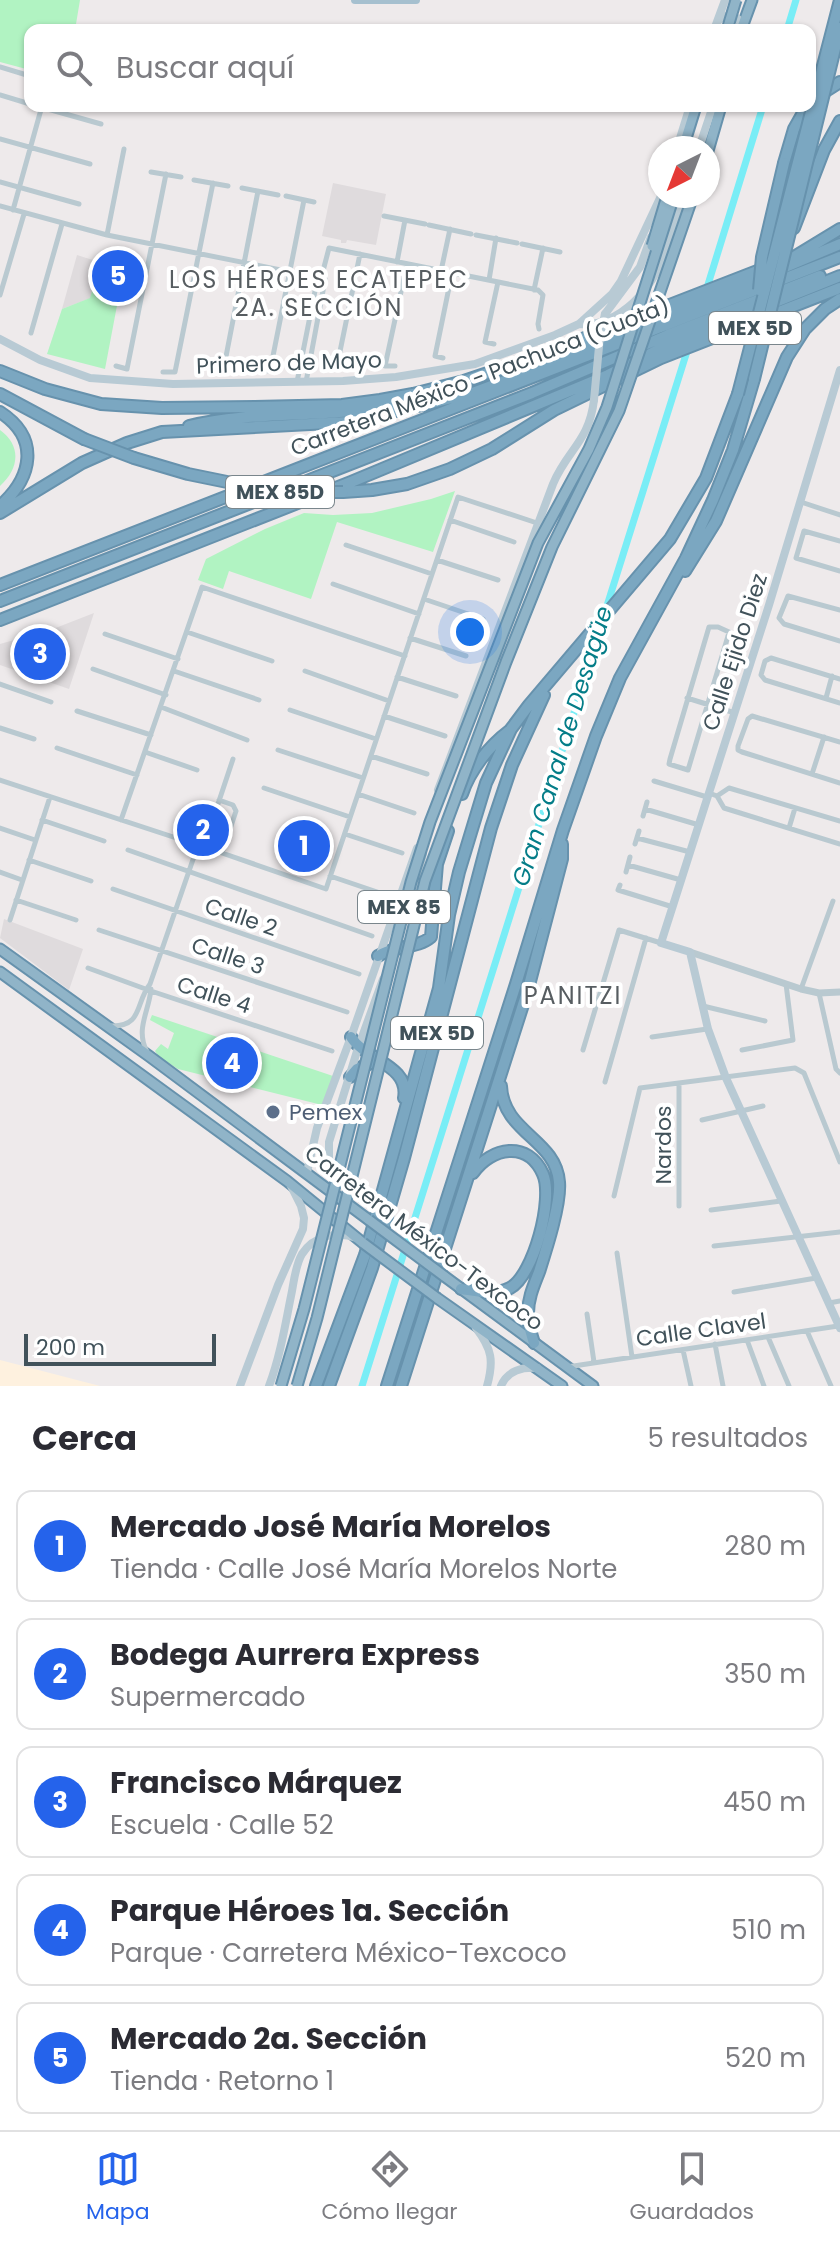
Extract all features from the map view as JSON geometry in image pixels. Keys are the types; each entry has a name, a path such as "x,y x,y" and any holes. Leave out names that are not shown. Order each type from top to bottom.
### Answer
{"highway":[{"path":"729,24 736,0"},
{"path":"744,24 752,0"},
{"name":"MEX 5D","path":"816,93 840,0"},
{"name":"MEX 5D","path":"387,1386 563,830 596,736 620,678 686,558 733,450 754,379 840,28"},
{"path":"816,99 840,82"},
{"path":"685,136 694,112"},
{"path":"693,136 700,112"},
{"path":"713,136 719,112"},
{"path":"756,325 762,257 784,163 794,129 804,112"},
{"name":"MEX 5D","path":"329,1386 372,1268 491,828 512,765 550,682 670,539 706,478 738,394 811,112"},
{"path":"785,248 824,150 840,121"},
{"name":"MEX 85","path":"281,1386 304,1309 411,882 430,822 538,543 589,449 607,407 639,305 652,244 666,208"},
{"name":"MEX 85","path":"297,1386 317,1318 425,881 552,547 619,411 689,208"},
{"path":"794,257 840,229"},
{"path":"719,295 794,257 840,238"},
{"path":"163,432 348,422 470,394 840,244"},
{"name":"Carretera México - Pachuca (Cuota)","path":"0,585 719,295 840,257"},
{"name":"Carretera México - Pachuca (Cuota)","path":"0,601 532,393 668,335 709,329 840,269"},
{"path":"0,394 84,439 188,474 296,492 372,490 407,484 465,463 554,410 662,352 709,329 840,276"},
{"path":"709,329 840,288"},
{"path":"653,619 716,521 787,357 805,329 840,299"},
{"path":"0,371 45,389 101,404 162,408 328,405 380,400 464,381 675,313"},
{"path":"0,620 351,482 662,352"},
{"path":"0,513 82,463 127,443 163,432 232,419 342,414 372,409 457,390 512,370 541,355"},
{"path":"0,412 22,435 27,453 27,467 21,483 0,506"},
{"path":"0,627 48,601"},
{"path":"441,936 433,920 437,864 463,788 498,739 511,729 550,682"},
{"path":"316,1386 365,1255 439,988 441,936 486,783 511,729"},
{"path":"401,1386 528,989 562,859 563,830"},
{"path":"404,919 409,935 416,938 441,936"},
{"path":"378,956 394,948 421,944 441,936"},
{"name":"Carretera México-Texcoco","path":"0,949 307,1172 593,1386"},
{"name":"Carretera México-Texcoco","path":"0,972 287,1181 360,1241 437,1298 562,1386"},
{"path":"351,1037 358,1048 393,1069 403,1081 403,1111"},
{"path":"350,1077 367,1064 384,1063"},
{"path":"502,1076 501,1089 506,1108 520,1127 545,1150 552,1160 559,1182 557,1206 528,1303 527,1315 534,1343"},
{"path":"461,1289 502,1292 521,1279 533,1257 548,1188 545,1176 530,1157 508,1151 489,1156 465,1185"}],"main road":[{"path":"355,0 416,0"},
{"path":"717,24 725,0"},
{"path":"718,24 724,16 732,15 740,24"},
{"path":"683,136 689,112"},
{"path":"702,136 711,112"},
{"path":"307,1172 317,1128 429,813 556,475 585,435 591,419 605,314 640,267 665,208"},
{"name":"Primero de Mayo","path":"579,324 603,322 624,311 641,296 658,269 680,208"},
{"path":"653,231 656,209"},
{"name":"Primero de Mayo","path":"0,339 40,360 90,378 173,384 396,377 475,364 579,324 612,294 621,281 656,209"},
{"name":"Calle Ejido Diez","path":"661,943 711,795 840,370"},
{"path":"341,1199 329,1167 329,1142 358,1048 422,865 429,813"},
{"path":"661,943 690,952 708,1029 726,1078 840,1327"},
{"path":"240,1386 303,1229 304,1218 298,1197 287,1181"},
{"path":"269,1386 301,1256 320,1238 337,1235 360,1241"},
{"path":"473,1324 491,1355 487,1386"},
{"path":"501,1386 516,1371 537,1368"}],"street":[{"path":"0,67 24,74"},
{"path":"0,95 24,102"},
{"path":"13,210 39,112"},
{"path":"60,112 101,124"},
{"path":"0,139 90,164"},
{"path":"107,235 124,149"},
{"path":"151,172 181,177"},
{"path":"116,366 127,369 166,174"},
{"path":"194,180 228,186"},
{"path":"0,182 79,204"},
{"path":"163,372 175,372 213,183"},
{"path":"242,188 278,195"},
{"path":"210,372 223,372 258,191"},
{"path":"286,196 314,202"},
{"path":"259,370 270,371 304,200"},
{"path":"0,206 107,235 325,279"},
{"path":"0,295 24,214"},
{"path":"384,216 560,252"},
{"path":"397,262 405,220"},
{"path":"31,333 62,224"},
{"path":"441,271 450,229"},
{"path":"489,280 496,238"},
{"path":"302,382 302,354 318,278 329,248 542,292 539,329"},
{"path":"534,290 543,248"},
{"path":"346,368 337,366 360,254"},
{"path":"395,366 385,366 407,264"},
{"path":"302,382 325,279 323,271"},
{"path":"443,358 435,356 452,273"},
{"path":"494,344 485,342 498,282"},
{"path":"302,354 310,356"},
{"path":"0,780 326,889 458,497 538,524"},
{"path":"801,502 840,515"},
{"path":"450,520 514,542"},
{"path":"840,541 804,531 796,558 840,571"},
{"path":"789,543 799,546"},
{"path":"346,545 432,574"},
{"path":"437,560 498,580"},
{"path":"333,584 419,614"},
{"path":"121,820 202,587 405,656"},
{"path":"840,610 788,596 779,618 784,624 840,641"},
{"path":"424,599 483,619"},
{"path":"769,605 781,609"},
{"path":"718,627 729,632 688,770 669,764 687,698 707,629 718,627"},
{"path":"187,632 272,661"},
{"path":"105,634 178,659"},
{"path":"410,638 466,656"},
{"path":"840,679 771,658 765,661 761,678 840,703"},
{"path":"749,666 762,670"},
{"path":"93,669 166,695"},
{"path":"174,671 259,700"},
{"path":"305,671 389,701"},
{"path":"826,698 832,676"},
{"path":"397,677 456,696"},
{"path":"0,684 51,702"},
{"path":"687,698 735,713"},
{"path":"161,707 247,740"},
{"path":"290,710 376,739"},
{"path":"77,711 151,735"},
{"path":"384,716 445,736"},
{"path":"840,742 755,716 748,719 738,750 840,783"},
{"path":"0,728 34,739"},
{"path":"729,729 742,734"},
{"path":"812,774 824,737"},
{"path":"57,748 137,775"},
{"path":"278,750 363,778"},
{"path":"145,752 197,770"},
{"path":"371,756 427,774"},
{"path":"215,813 233,759"},
{"path":"654,781 711,795 724,808 840,844"},
{"path":"264,788 350,817"},
{"path":"711,795 729,788 840,821"},
{"path":"358,794 414,813"},
{"path":"10,920 50,797"},
{"path":"219,800 233,805 236,811 222,853"},
{"path":"789,828 795,808"},
{"path":"645,809 699,825"},
{"path":"42,820 104,841"},
{"path":"0,828 35,840"},
{"path":"345,834 402,853"},
{"path":"637,838 690,852"},
{"path":"149,1056 143,1045 142,1025 149,988 198,845"},
{"path":"128,850 372,936"},
{"path":"630,857 627,868 681,880"},
{"path":"29,860 91,881"},
{"path":"0,872 22,880"},
{"path":"330,876 392,897 386,914"},
{"path":"620,885 618,890 673,907"},
{"name":"Calle 2","path":"113,889 359,974"},
{"path":"16,900 76,920"},
{"path":"801,989 833,901"},
{"name":"Calle 3","path":"99,930 347,1012"},
{"path":"583,1050 619,930 661,943"},
{"path":"605,1082 646,938"},
{"path":"690,952 801,989 819,993 840,992"},
{"name":"Calle 4","path":"88,968 332,1051"},
{"path":"742,1050 793,1040 786,984"},
{"path":"105,1024 121,1026 132,1020 149,988"},
{"path":"819,993 836,1069 840,1073"},
{"path":"702,1005 765,1021"},
{"path":"132,1020 134,1028 142,1025"},
{"path":"652,1037 708,1029"},
{"path":"614,1196 640,1088 799,1069 804,1073 840,1162"},
{"name":"Nardos","path":"679,1084 679,1206"},
{"path":"702,1120 763,1106"},
{"path":"711,1210 782,1201"},
{"path":"714,1246 840,1232"},
{"path":"617,1253 632,1357"},
{"path":"734,1292 817,1278"},
{"path":"829,1303 840,1301"},
{"path":"587,1314 594,1362"},
{"name":"Calle Clavel","path":"567,1367 840,1327"},
{"path":"807,1331 831,1386"},
{"path":"768,1337 789,1386"},
{"path":"747,1340 764,1386"},
{"path":"715,1344 723,1386"},
{"path":"683,1350 691,1386"}],"shaded area":[{"path":"333,183 386,194 376,245 347,240 341,243 341,240 322,236"},
{"path":"77,255 99,262 91,298 62,309"},
{"path":"94,613 69,689 0,665 0,644"},
{"path":"4,919 83,949 69,990 0,938"},
{"path":"0,1360 100,1386 0,1386"}],"green space":[{"path":"0,0 80,0 76,24 24,24 24,68 0,62"},
{"path":"93,288 119,295 105,369 47,354 62,309 90,298"},
{"path":"0,430 12,443 15,458 11,472 0,486"},
{"path":"455,491 433,552 337,522 311,599 229,571 223,589 198,580 206,559 304,513 372,513"},
{"path":"152,1015 333,1076 322,1105 178,1069 155,1051 161,1044 168,1049 174,1033 150,1020"}],"waterway":[{"name":"Gran Canal de Desagüe","path":"789,24 796,0"},
{"name":"Gran Canal de Desagüe","path":"706,291 761,112"},
{"name":"Gran Canal de Desagüe","path":"605,612 689,345"},
{"name":"Gran Canal de Desagüe","path":"362,1386 602,624"}],"place":[{"name":"Mercado 2a. Sección","path":"118,276"},
{"name":"Francisco Márquez","path":"40,654"},
{"name":"Bodega Aurrera Express","path":"203,830"},
{"name":"Mercado José María Morelos","path":"304,846"},
{"name":"Parque Héroes 1a. Sección","path":"232,1063"},
{"name":"Pemex","path":"273,1112"}],"district":[{"name":"LOS HÉROES ECATEPEC 2A. SECCIÓN","path":"319,293"},
{"name":"PANITZI","path":"573,995"}]}
